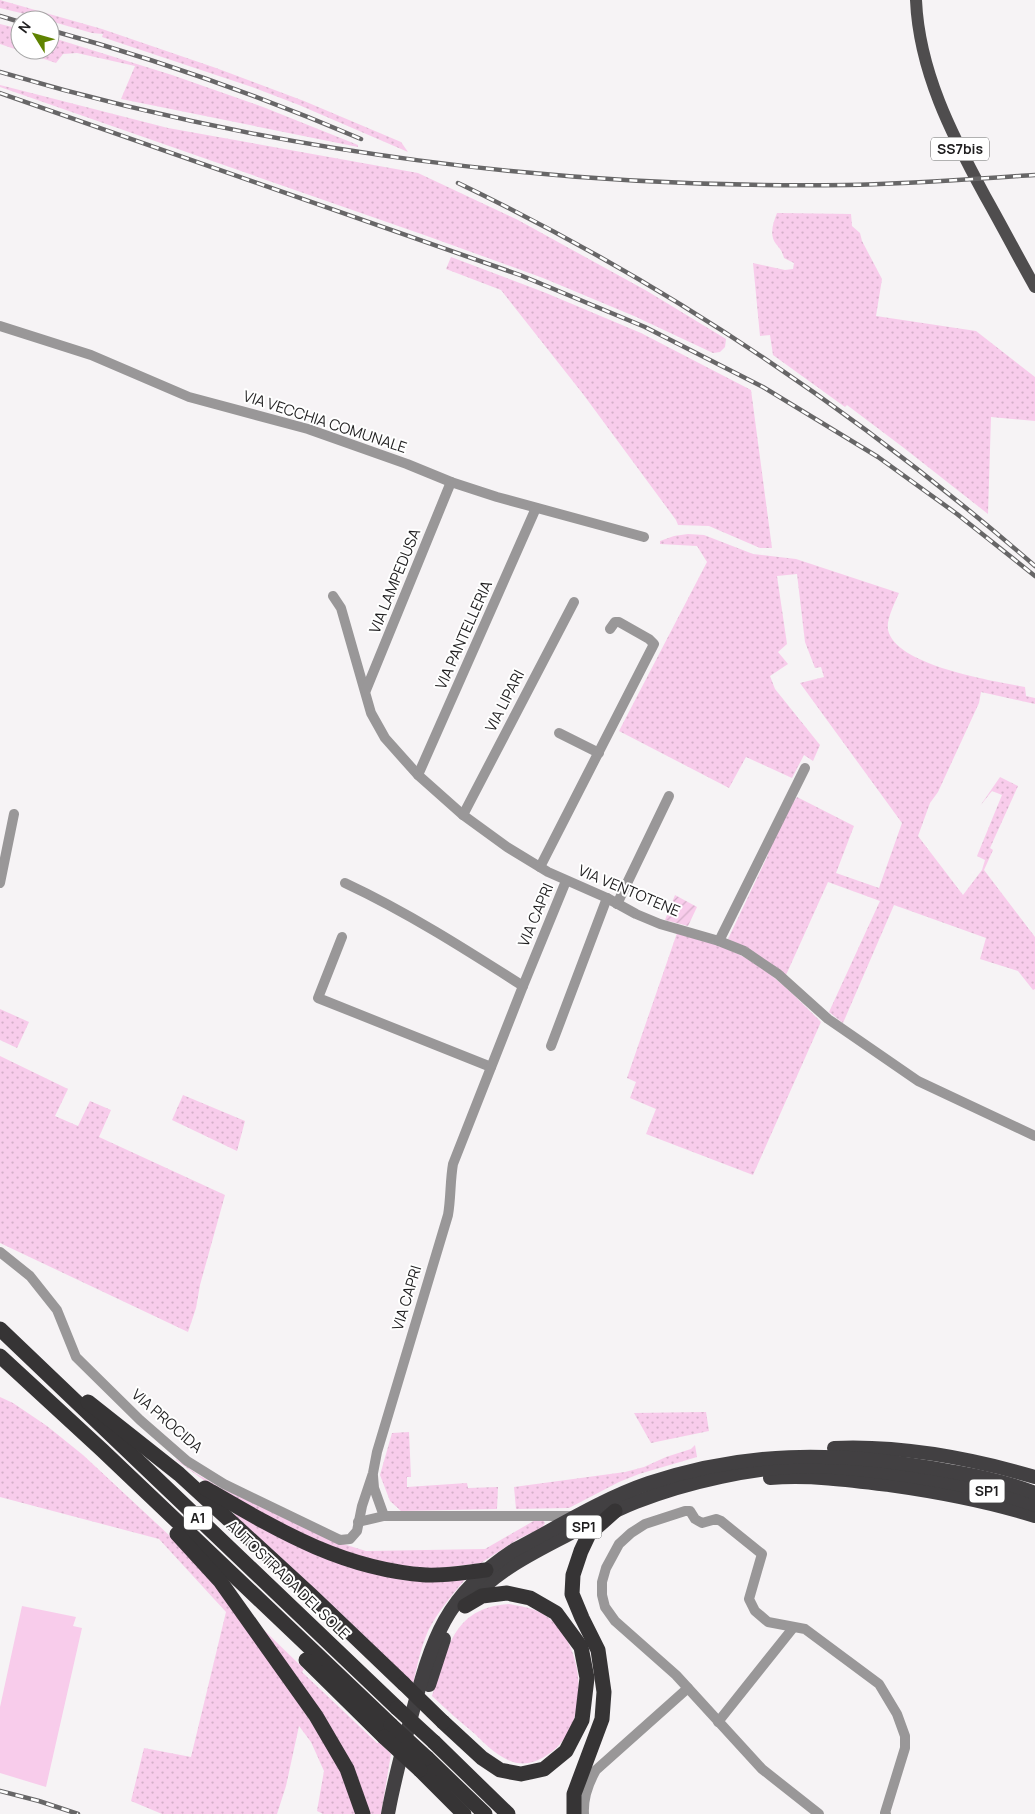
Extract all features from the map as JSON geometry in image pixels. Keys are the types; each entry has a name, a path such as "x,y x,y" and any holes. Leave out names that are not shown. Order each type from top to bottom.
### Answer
{"highway":[{"name":"AUTOSTRADA DEL SOLE","path":"0,1329 506,1811"},
{"name":"A1","path":"0,1356 192,1536 239,1594 424,1764"},
{"path":"28,1356 180,1474 311,1595 482,1758 500,1770 521,1774 544,1768 566,1751 582,1720 588,1678 581,1647 556,1613 530,1598 506,1593 482,1596 465,1606"},
{"path":"750,1460 798,1450 842,1447 885,1449 942,1455 1035,1477"},
{"name":"SP1","path":"388,1814 394,1778 427,1659 439,1629 453,1606 486,1570 514,1550 577,1516 648,1483 693,1470 750,1460 809,1455 869,1459 917,1465 962,1473 1008,1484 1035,1493"},
{"name":"SP1","path":"397,1814 404,1777 438,1656 446,1636 465,1606 489,1581 510,1567 615,1511 702,1482 767,1469 810,1466 851,1468 938,1480 996,1493 1035,1505"},
{"path":"180,1474 257,1518 304,1542 347,1560 393,1571 427,1575 486,1570"},
{"path":"702,1482 805,1476 847,1479 954,1494 1035,1516"},
{"path":"134,1480 161,1517 220,1581 316,1716 347,1769 364,1814"},
{"path":"574,1814 574,1794 602,1719 604,1692 598,1650 572,1594 573,1575 589,1534 615,1511"},
{"path":"424,1764 464,1814"},
{"path":"424,1764 485,1814"}],"main road":[{"name":"SS7bis","path":"916,0 922,44 939,105 958,146 1035,287"}],"street":[{"name":"VIA VECCHIA COMUNALE","path":"0,326 91,355 189,397 308,429 407,464 451,482 536,508 644,537"},
{"name":"VIA LAMPEDUSA","path":"366,690 451,482"},
{"name":"VIA PANTELLERIA","path":"418,775 536,508"},
{"name":"VIA VENTOTENE","path":"333,596 342,608 371,713 385,738 418,775 463,814 507,847 566,881 607,898 660,924 719,941 744,951 778,974 828,1019 896,1072 1035,1136"},
{"name":"VIA LIPARI","path":"463,814 574,602"},
{"path":"540,867 654,644 649,638 619,622 615,622 610,629"},
{"path":"560,733 599,753"},
{"path":"719,941 805,768"},
{"path":"616,904 669,796"},
{"path":"0,883 14,814"},
{"name":"VIA CAPRI","path":"358,1522 448,1215 450,1178 453,1164 566,881"},
{"path":"345,883 382,900 443,935 523,986"},
{"path":"550,1046 607,898"},
{"path":"342,937 318,998 491,1067"},
{"name":"VIA PROCIDA","path":"0,1252 30,1276 57,1310 76,1356 140,1420 187,1461 224,1484 340,1540 350,1539 357,1530 358,1522"},
{"path":"373,1473 374,1488 384,1516"},
{"path":"819,1814 762,1769 676,1675 615,1621 605,1607 602,1595 602,1582 606,1568 619,1544 645,1524 685,1511 690,1511 695,1519 702,1523 716,1519 721,1521 762,1554 749,1599 751,1605 768,1622 792,1628 806,1629 879,1684 897,1714 905,1736 905,1748 886,1814"},
{"path":"358,1522 384,1516 577,1516"},
{"path":"718,1722 792,1628"},
{"path":"584,1814 586,1792 596,1770 688,1688"}],"shaded area":[{"path":"0,0 35,10 10,10 0,8"},
{"path":"60,17 102,29 216,68 304,101 401,142 408,152 252,87 102,37 103,34 92,33 60,24"},
{"path":"0,24 10,26 10,47 0,44"},
{"path":"60,40 172,75 263,107 358,145 358,147 121,99 135,66 77,53 63,54 60,58"},
{"path":"47,60 58,60 56,63"},
{"path":"0,85 168,128 418,173 518,220 647,291 726,339 725,347 720,352 713,353 634,316 543,278 0,87"},
{"path":"777,213 851,214 852,226 860,233 862,241 882,279 876,316 976,331 1035,377 1035,421 991,417 988,514 847,405 845,407 773,355 770,335 760,336 753,263 785,270 793,269 794,263 784,258 773,237 773,225"},
{"path":"451,257 546,293 641,333 751,390 772,548 760,548 709,526 678,525 583,394 501,290 446,269"},
{"path":"688,534 704,535 753,554 796,559 899,593 888,626 888,630 895,643 908,653 948,670 1025,687 1026,696 1035,698 1035,704 981,692 979,703 938,792 930,803 918,836 963,895 982,870 985,860 977,856 1002,795 992,791 980,806 1000,777 1018,786 990,848 993,850 984,870 1035,937 1035,989 1033,990 1018,971 980,959 986,938 894,905 843,1023 829,1012 880,901 828,882 786,975 754,952 728,939 768,855 768,850 784,816 797,797 854,826 836,873 879,888 902,823 800,683 824,677 821,667 815,668 805,642 797,574 777,576 787,644 778,652 788,664 770,676 775,689 820,745 813,761 804,755 792,778 746,757 729,788 619,731 707,562 697,546 660,544 660,541 674,536"},
{"path":"675,895 697,907 688,926 665,920"},
{"path":"677,933 723,947 750,960 782,985 821,1022 753,1175 646,1134 656,1109 630,1098 636,1082 627,1078"},
{"path":"0,1009 29,1022 17,1048 0,1040"},
{"path":"0,1056 68,1089 55,1116 78,1126 90,1101 111,1110 99,1137 225,1195 188,1332 0,1243"},
{"path":"183,1095 245,1121 237,1151 172,1120"},
{"path":"0,1397 13,1403 47,1426 83,1455 171,1537 230,1602 338,1762 359,1814 323,1814 317,1811 324,1771 311,1742 299,1726 286,1786 277,1814 162,1814 131,1801 144,1748 191,1757 226,1612 159,1539 0,1497"},
{"path":"706,1412 709,1431 651,1443 634,1413"},
{"path":"409,1432 411,1477 407,1477 407,1487 467,1483 468,1488 498,1487 497,1509 401,1511 390,1501 380,1475 392,1433"},
{"path":"695,1445 697,1457 639,1474 619,1482 569,1508 516,1509 514,1487 625,1472 644,1467 691,1449"},
{"path":"176,1459 221,1488 340,1543 366,1551 485,1549 537,1519 543,1520 545,1523 542,1528 518,1539 481,1563 425,1570 343,1554 230,1499"},
{"path":"237,1510 344,1563 467,1577 451,1596 428,1631 421,1650 413,1684 233,1516"},
{"path":"509,1604 535,1610 555,1624 567,1641 575,1661 579,1683 577,1706 571,1726 560,1744 544,1757 526,1763 513,1762 494,1752 432,1696 448,1648 463,1623 475,1614 490,1607"},
{"path":"22,1606 76,1617 73,1626 82,1628 46,1787 0,1773 0,1707"},
{"path":"264,1630 304,1669 302,1672 391,1754 381,1814 369,1814 261,1632"}],"railway":[{"path":"0,16 10,19"},
{"path":"60,33 207,79 361,139"},
{"path":"0,72 103,100 207,124 313,144 418,160 525,172 739,185 846,185 1035,175"},
{"path":"0,93 520,275 645,327 763,387 878,457 957,514 1035,576"},
{"path":"458,183 536,222 612,264 686,308 759,355 831,404 900,456 969,510 1035,566"},
{"path":"0,1791 78,1814"}]}
